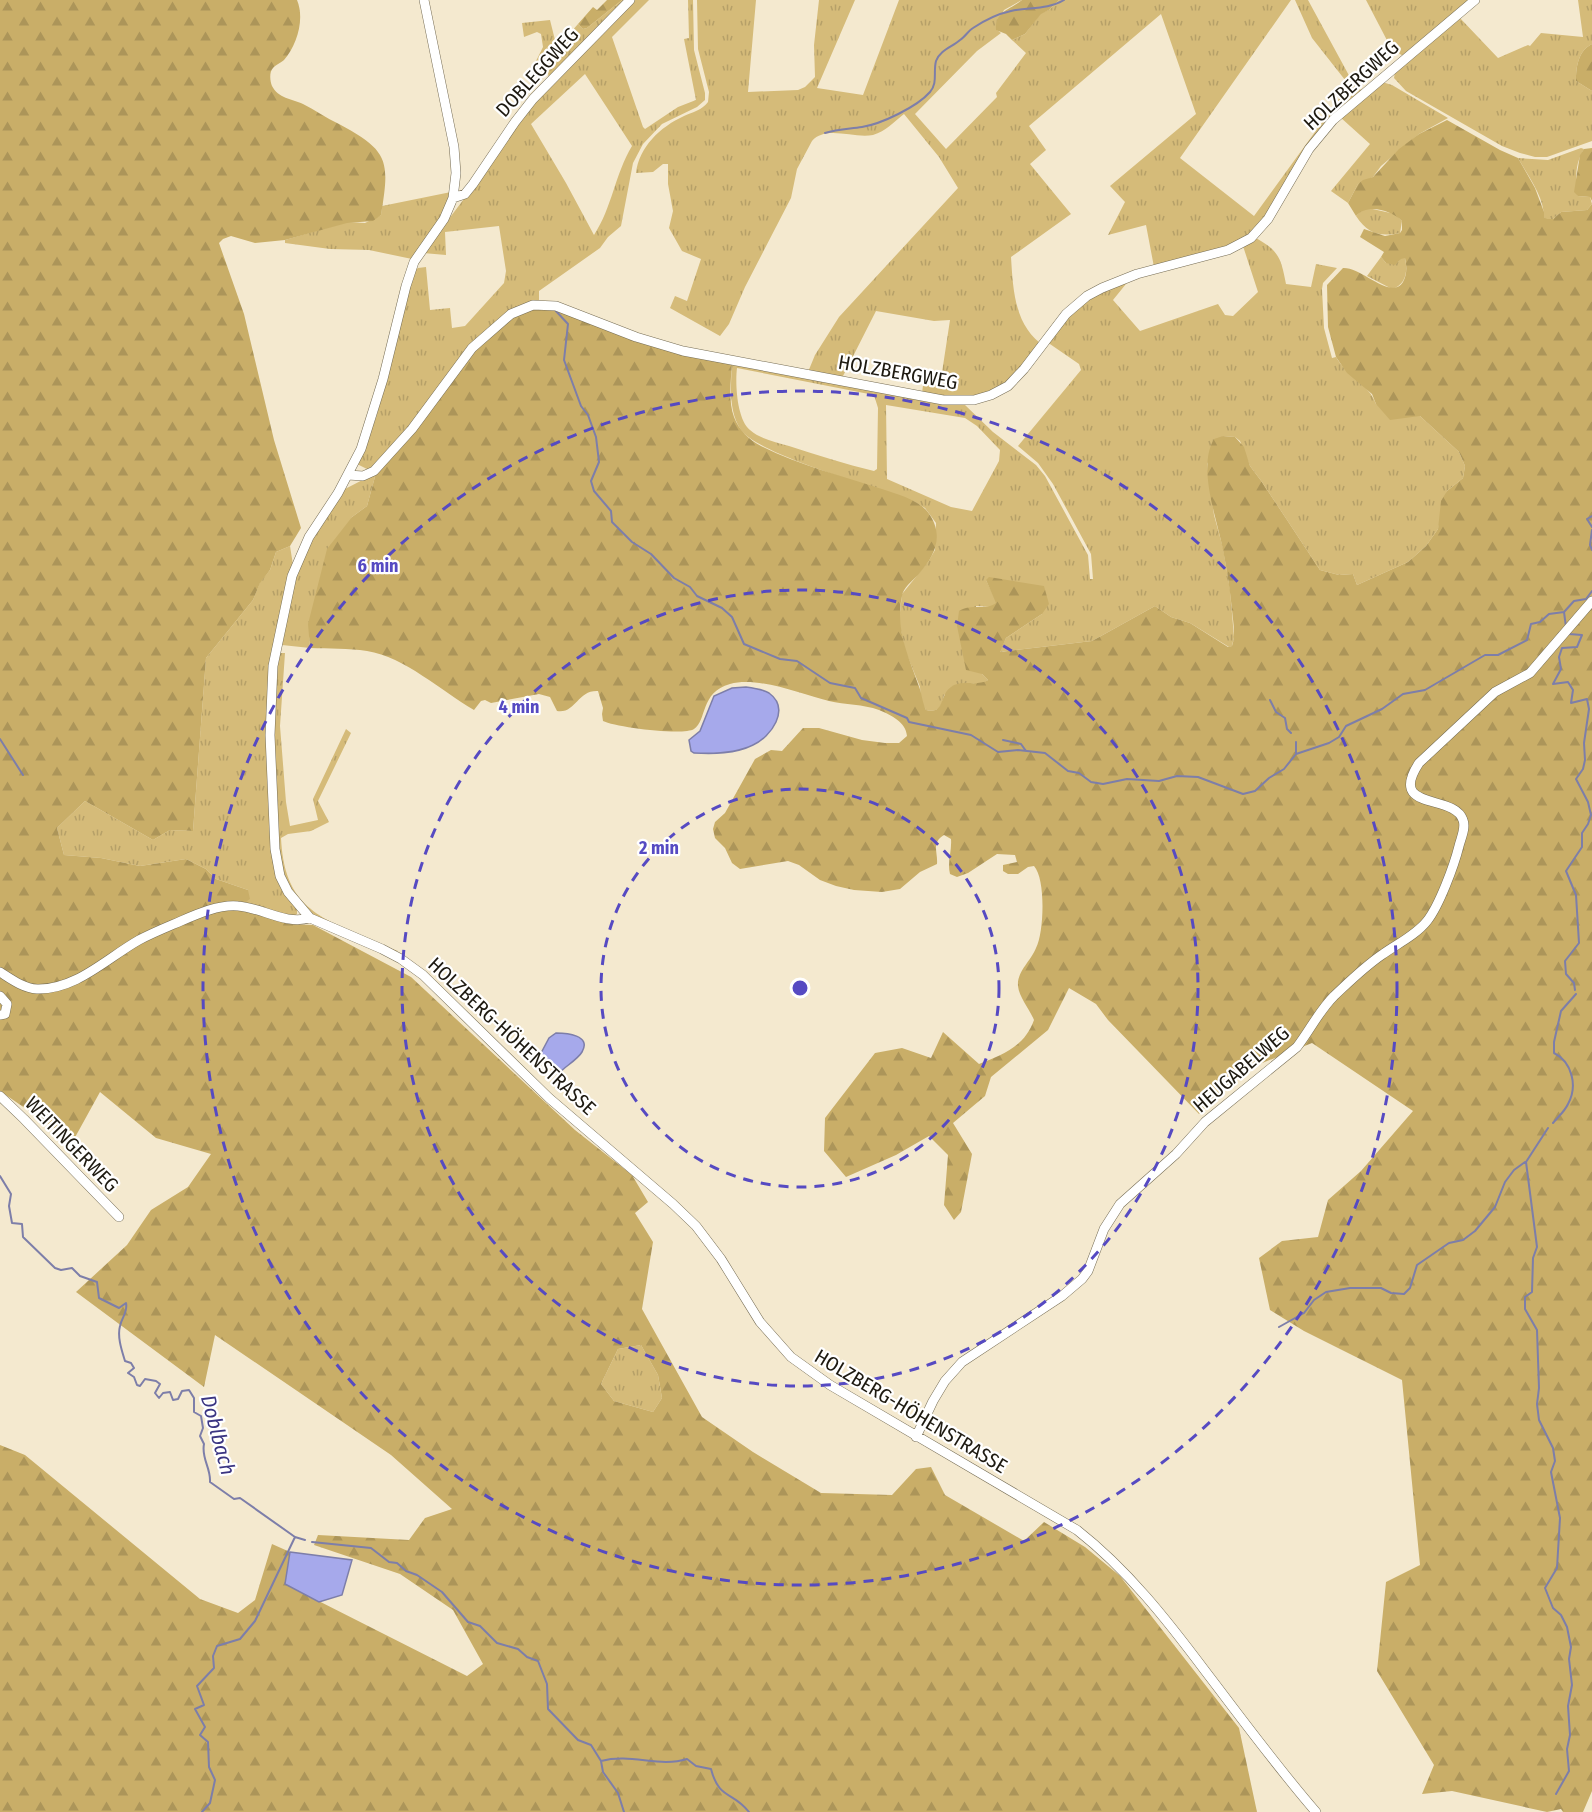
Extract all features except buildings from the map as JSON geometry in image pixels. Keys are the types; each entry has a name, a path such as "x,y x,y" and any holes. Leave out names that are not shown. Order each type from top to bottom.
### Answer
{"street":[{"name":"HOLZBERG-HÖHENSTRASSE","path":"424,0 454,147 456,173 453,198 444,219 414,262 373,417 348,475 309,537 292,576 272,681 270,750 277,860 285,887 310,918 401,959 423,975 549,1098 674,1204 696,1226 721,1259 760,1322 791,1357 830,1385 1077,1530 1110,1557 1181,1639 1316,1812"},
{"name":"DOBLEGGWEG","path":"453,198 465,194 533,99 630,0"},
{"name":"HOLZBERGWEG","path":"348,475 363,476 374,471 411,429 472,348 511,314 533,305 556,306 651,342 697,353 942,400 969,401 991,395 1014,381 1065,315 1094,292 1137,274 1228,250 1251,238 1268,219 1311,147 1333,120 1475,0"},
{"name":"HEUGABELWEG","path":"916,1437 933,1401 951,1373 962,1362 1076,1285 1088,1271 1104,1229 1120,1204 1176,1154 1205,1122 1297,1047 1319,1013 1358,973 1427,921 1456,858 1464,823 1456,810 1419,798 1412,790 1410,776 1419,763 1495,692 1530,673 1592,601"},
{"path":"0,972 17,983 35,989 57,988 93,970 139,940 183,920 221,907 238,906 288,919 310,918"},
{"path":"0,996 7,1004 5,1014 0,1015"},
{"name":"WEITINGERWEG","path":"0,1096 119,1217"}],"green space":[{"path":"0,0 297,0 300,23 296,39 289,54 272,70 270,77 272,86 282,96 307,106 356,133 377,150 385,169 381,215 373,221 347,223 285,240 255,243 231,236 219,243 244,314 274,440 301,528 290,546 276,552 270,570 260,583 253,600 206,658 193,831 170,830 153,840 85,801 57,828 64,855 101,858 140,866 186,859 206,869 216,879 248,890 250,899 243,904 247,911 288,924 313,925 411,977 575,1130 632,1175 648,1202 635,1213 653,1242 642,1309 702,1417 753,1452 821,1493 892,1495 916,1469 931,1467 945,1495 1024,1541 1044,1522 1085,1547 1120,1576 1239,1728 1257,1812 0,1812 0,1445 25,1455 200,1599 238,1613 255,1600 272,1544 290,1552 285,1584 467,1676 483,1664 453,1610 400,1574 314,1545 318,1535 409,1540 425,1518 452,1509 391,1455 215,1335 204,1387 76,1292 127,1245 151,1210 188,1187 211,1154 156,1138 100,1092 73,1141 0,1091","holes":["641,1345 658,1375 662,1398 653,1412 614,1401 601,1384 618,1349"]},
{"path":"607,0 622,0 587,28 583,29 578,24 593,7 597,10"},
{"path":"622,0 627,0 549,80 548,73 540,71 536,61 543,47 541,34 537,32 524,37 522,23 550,20 557,48 578,24 583,29 587,28"},
{"path":"633,0 649,0 612,37 643,127 645,129 678,107 696,100 684,39 689,38 688,0 693,0 694,50 705,100 697,107 662,124 643,144 633,163 621,226 608,237 600,248 539,291 539,300 525,304 369,470 357,464 376,418 414,271 426,267 430,310 450,308 452,328 465,326 504,283 506,271 499,226 445,232 446,255 423,253 470,191 516,123","holes":["585,74 632,146 621,168 605,214 594,235 531,124"]},
{"path":"697,0 756,0 748,92 798,90 805,87 815,77 814,45 819,0 855,0 817,88 863,95 899,0 1022,0 1004,10 996,29 1001,33 977,51 915,114 946,149 997,97 996,93 1026,53 1012,40 1025,34 1041,13 1049,10 1059,0 1291,0 1180,158 1254,216 1349,85 1312,38 1295,0 1308,0 1352,81 1362,91 1331,118 1256,230 1228,247 1154,267 1146,225 1108,235 1125,202 1110,186 1196,114 1161,14 1029,126 1046,150 1030,164 1071,214 1011,257 1016,304 1031,335 1040,343 1019,370 1002,386 981,397 951,398 922,393 924,378 941,379 950,320 934,321 876,311 842,378 808,372 815,355 839,317 958,188 939,157 904,114 886,129 873,135 832,133 818,136 812,141 797,169 791,198 745,287 729,324 720,336 670,308 675,296 687,301 701,259 682,251 669,228 673,211 668,184 668,164 663,164 653,172 636,173 646,146 659,132 708,102 709,92 698,49"},
{"path":"1022,0 1059,0 1041,14 1025,34 1012,40 1006,34 996,30 996,24 1004,12"},
{"path":"1366,0 1470,0 1403,56 1391,48"},
{"path":"1578,0 1592,0 1592,44 1581,55 1577,65 1576,81 1592,91 1592,141 1547,157 1520,153 1502,146 1406,91 1394,78 1395,72 1459,17 1498,58 1530,46 1541,33 1583,37"},
{"path":"1592,44 1592,91 1576,81 1577,65 1581,55"},
{"path":"1382,82 1392,85 1448,118 1419,134 1381,166 1373,177 1358,184 1348,203 1331,191 1370,144 1340,117"},
{"path":"1447,120 1518,158 1535,188 1544,217 1547,219 1553,219 1561,212 1587,210 1592,204 1592,1791 1583,1812 1563,1812 1561,1809 1547,1812 1452,1791 1422,1794 1434,1765 1377,1671 1386,1582 1420,1565 1402,1380 1304,1331 1270,1310 1259,1258 1282,1241 1318,1237 1328,1200 1361,1171 1413,1111 1312,1043 1245,1070 1199,1114 1108,1020 1096,1004 1069,988 1048,1030 991,1077 985,1096 953,1123 972,1154 961,1212 954,1220 944,1205 948,1155 929,1136 896,1155 846,1177 824,1151 825,1118 875,1053 902,1048 931,1058 943,1032 979,1064 1012,1048 1025,1037 1034,1020 1020,995 1018,981 1036,948 1041,931 1042,894 1038,873 1034,866 1018,874 1008,874 1003,871 1003,865 1017,862 1015,855 997,854 968,873 957,877 950,874 951,839 944,835 936,845 937,864 920,872 900,889 882,892 854,890 820,880 799,865 788,861 740,869 732,863 725,848 715,838 713,829 715,822 725,813 755,759 771,750 782,751 803,728 819,728 862,740 899,743 907,736 901,723 873,708 829,701 753,682 730,684 720,688 709,700 698,725 687,731 649,730 603,721 603,708 598,691 585,694 573,706 563,711 557,711 550,697 539,694 491,703 485,700 481,701 474,710 409,667 381,654 360,650 310,648 308,624 327,549 352,517 367,506 376,473 467,358 520,312 546,307 732,363 730,390 732,411 739,426 752,441 805,465 906,497 927,511 936,528 934,552 930,560 904,590 900,608 901,631 926,710 936,710 947,690 955,685 988,680 982,674 966,670 957,626 959,611 996,603 986,580 989,577 1044,586 1049,604 1042,614 1006,638 1000,652 1092,641 1155,606 1171,617 1190,623 1228,647 1232,646 1234,628 1228,580 1208,478 1209,451 1214,439 1223,436 1235,437 1244,447 1250,466 1320,570 1339,575 1353,574 1357,585 1408,562 1426,546 1438,529 1441,501 1447,491 1463,478 1465,466 1459,452 1420,416 1390,420 1376,404 1372,394 1347,373 1336,357 1328,327 1327,285 1343,268 1359,272 1391,288 1398,287 1403,282 1406,273 1405,258 1395,265 1386,263 1381,257 1384,252 1360,237 1364,229 1385,236 1400,233 1402,221 1386,211 1372,209 1356,216 1348,203 1358,184 1373,177 1399,149 1419,134"},
{"path":"1581,148 1584,149 1576,172 1578,196 1590,197 1592,204 1587,210 1561,212 1553,219 1547,220 1531,179 1518,158 1548,160"},
{"path":"1592,148 1592,201 1590,197 1578,196 1574,192 1580,155 1584,149"},
{"path":"451,192 445,210 412,259 369,250 330,249 285,243 285,240 347,222 365,223 381,215 382,206"},
{"path":"1368,208 1395,214 1402,221 1400,233 1380,234 1365,227 1356,216 1361,210"},
{"path":"1256,238 1270,247 1278,256 1286,284 1311,287 1316,264 1337,268 1323,283 1322,289 1324,328 1332,358 1336,357 1346,370 1363,385 1376,404 1407,416 1420,416 1459,452 1465,466 1463,478 1447,491 1438,529 1426,546 1408,562 1357,585 1353,574 1339,575 1320,570 1250,466 1240,441 1235,437 1223,436 1207,464 1214,515 1223,548 1230,590 1234,637 1232,646 1229,647 1190,623 1171,617 1155,606 1092,641 999,652 1006,638 1042,614 986,580 997,603 992,607 976,606 982,674 988,680 982,684 968,683 944,695 937,709 926,710 921,701 920,687 905,650 899,621 902,594 935,550 936,523 925,508 915,502 795,460 752,440 741,430 734,415 731,398 732,363 965,405 993,432 1036,465 1045,476 1088,555 1090,579 1093,579 1091,554 1053,484 1038,463 1018,446 1081,370 1079,364 1047,342 1059,326 1089,298 1130,279 1113,300 1140,331 1218,304 1225,315 1233,316 1258,292 1243,246","holes":["737,368 874,395 878,408 877,469 874,471 758,436 750,430 742,418 736,383","886,405 965,418 977,426 1000,450 999,461 972,511 951,507 887,479"]},
{"path":"1381,257 1386,263 1398,262 1401,258 1405,258 1405,277 1397,287 1392,289 1367,276"},
{"path":"376,473 367,506 352,517 309,635 310,648 282,645 295,577 316,533 345,489"},
{"path":"290,546 293,565 274,645 273,849 297,914 292,917 243,904 248,890 216,879 206,869 186,859 140,866 101,858 64,855 57,828 85,801 153,840 170,830 193,831 206,658 253,600 260,582 270,570 276,552"},
{"path":"278,653 285,653 280,726 290,826 318,820 313,799 346,729 351,733 318,801 329,822 311,831 288,834 281,838 287,876 302,901 313,911 342,927 398,951 392,951 357,937 321,920 298,901 286,879 280,860 273,719"},
{"path":"641,1345 658,1375 662,1398 653,1412 614,1401 601,1384 618,1349"}],"water":[{"path":"746,687 769,693 778,707 776,722 766,736 753,745 724,753 694,753 691,751 689,740 700,731 714,696 732,688"},
{"path":"556,1033 576,1036 584,1042 582,1052 578,1057 560,1072 540,1055 549,1038"},
{"path":"290,1552 352,1560 342,1595 319,1602 285,1584"}],"waterway":[{"path":"825,133 879,122 917,103 932,89 935,81 936,61 940,54 982,22 1006,12 1045,7 1064,0"},
{"path":"555,310 568,324 564,360 581,406 588,415 596,437 599,462 591,481 594,491 611,511 612,522 632,542 651,554 674,578 690,587 697,596 722,608 732,617 744,644 780,659 797,661 830,683 855,688 861,698 907,718 909,722 971,735 998,752 1018,750 1045,753 1068,771 1079,773 1091,782 1103,784 1127,779 1159,781 1177,776 1198,777 1243,794 1255,791 1269,778 1284,769 1296,754 1329,743 1339,737 1346,726 1382,709 1403,694 1425,690 1485,655 1498,655 1527,640 1531,624 1540,622 1549,614 1564,612"},
{"path":"1592,516 1587,519 1592,527"},
{"path":"1592,530 1590,545 1592,550"},
{"path":"1566,627 1564,612 1574,601 1586,599 1592,591"},
{"path":"1568,632 1582,635 1577,647 1562,648 1559,657 1561,669 1553,684 1568,682 1573,690 1571,703 1587,699 1589,709 1584,743 1585,760 1583,769 1576,779 1588,802 1591,815 1582,833 1582,847 1566,871 1576,895 1579,943 1565,961 1566,974 1574,983 1575,990"},
{"path":"1270,700 1276,712 1285,718 1287,729 1291,733"},
{"path":"0,739 23,775"},
{"path":"1003,740 1021,744 1026,751"},
{"path":"1296,742 1296,754"},
{"path":"1553,1123 1567,1107 1573,1090 1569,1068 1554,1053 1554,1042 1561,1011 1576,994"},
{"path":"1548,1128 1526,1162 1537,1247 1533,1258 1532,1292 1525,1297 1525,1309 1537,1330 1539,1388 1537,1404 1539,1420 1553,1448 1555,1461 1551,1472 1560,1518 1557,1568 1545,1588 1553,1608 1561,1615 1567,1627 1571,1647 1569,1659 1572,1685 1568,1706 1570,1735 1567,1749 1569,1771 1556,1794"},
{"path":"1279,1327 1304,1313 1314,1300 1326,1292 1350,1288 1381,1288 1391,1293 1404,1294 1410,1288 1417,1265 1449,1243 1463,1240 1475,1231 1495,1207 1505,1182 1514,1170 1525,1162"},
{"name":"Doblbach","path":"0,1176 11,1194 9,1206 12,1223 22,1224 23,1237 55,1268 61,1270 72,1268 80,1276 97,1282 99,1298 119,1308 126,1303 119,1339 125,1361 131,1363 134,1368 128,1373 134,1377 137,1385 140,1386 145,1379 156,1381 160,1384 155,1393 159,1398 163,1393 170,1392 173,1400 178,1399 182,1391 189,1390 194,1398 194,1412 201,1416 203,1428 200,1436 204,1444 210,1482 234,1499 240,1498 295,1537 305,1540"},
{"path":"202,1812 210,1803 215,1780 209,1767 208,1742 200,1735 205,1727 195,1709 204,1705 197,1686 214,1668 213,1656 217,1646 240,1639 255,1621 295,1537"},
{"name":"Doblbach","path":"312,1542 371,1548 389,1562 397,1563 406,1571 417,1575 442,1592 468,1622 480,1626 497,1643 518,1649 527,1657 538,1661 547,1684 548,1709 578,1740 591,1745 601,1761 624,1759 666,1762 687,1759 696,1766 711,1769 722,1791 743,1805 749,1812"},
{"path":"601,1761 603,1772 618,1793 624,1812"}]}
